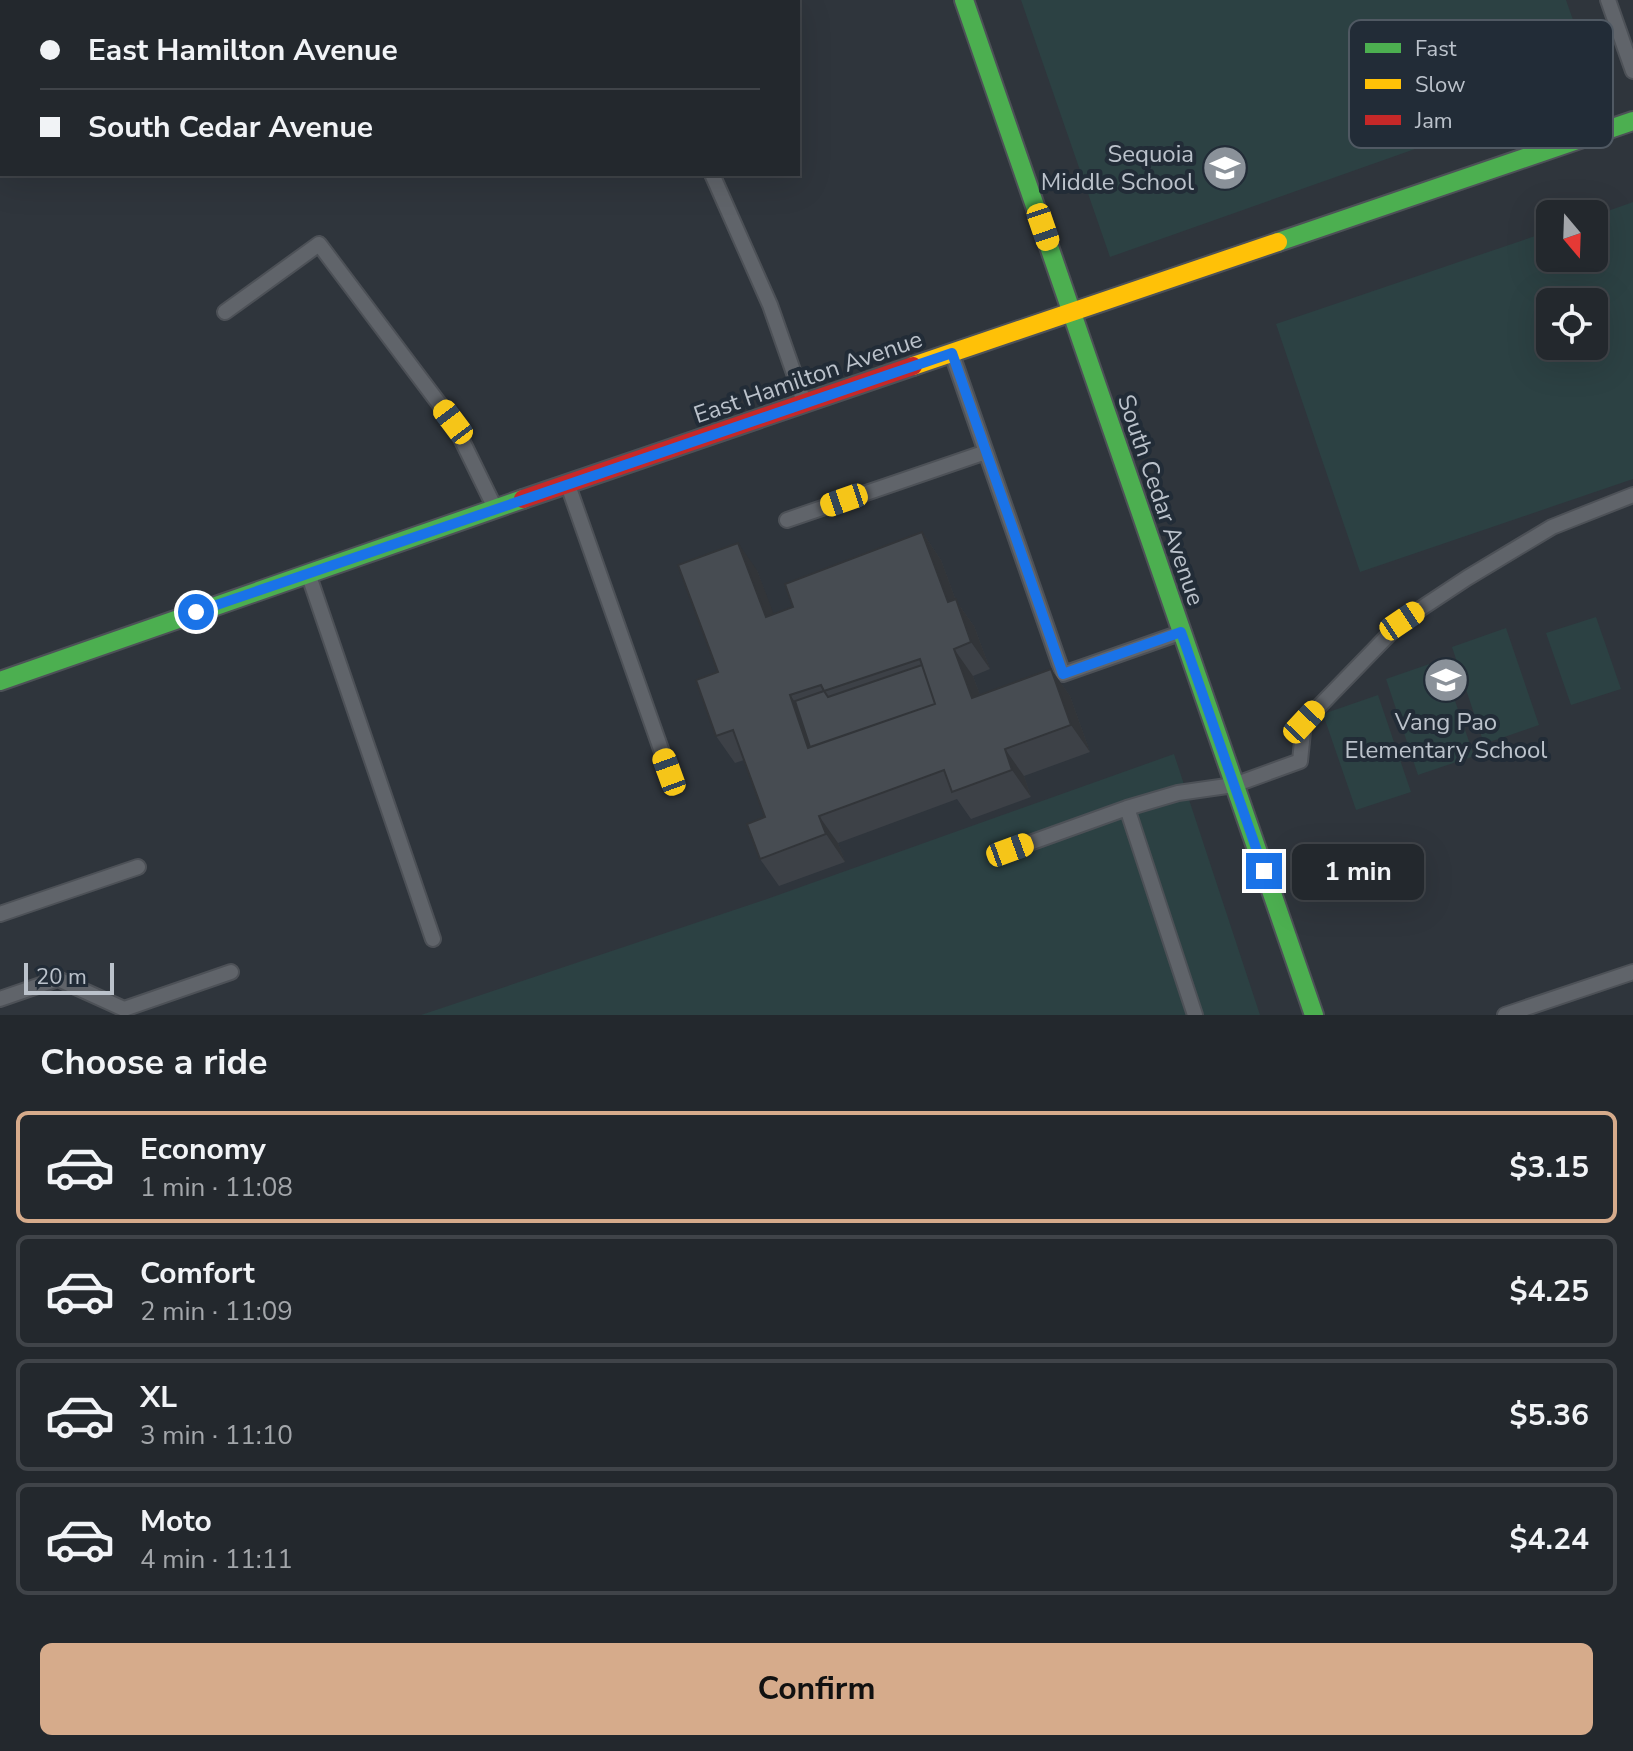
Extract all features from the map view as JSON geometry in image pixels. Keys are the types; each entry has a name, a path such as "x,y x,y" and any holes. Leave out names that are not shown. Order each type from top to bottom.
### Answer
{"street":[{"name":"South Cedar Avenue","path":"964,0 1314,1015"},
{"name":"East Hamilton Avenue","path":"1613,128 1633,121"},
{"name":"East Hamilton Avenue","path":"0,681 307,572 1554,148"}],"lane":[{"path":"1608,0 1633,71"},
{"path":"713,176 770,305 804,404"},
{"path":"225,312 319,244 453,422 495,508"},
{"path":"952,353 1063,674 1181,632"},
{"path":"787,520 986,452"},
{"path":"568,484 669,772"},
{"path":"1010,850 1127,808 1178,793 1234,785 1300,761 1304,722 1402,621 1552,527 1633,495"},
{"path":"307,572 433,939"},
{"path":"1127,808 1195,1015"},
{"path":"0,914 138,867"},
{"path":"0,999 58,979 124,1009 231,972"},
{"path":"1505,1015 1633,972"}],"green space":[{"name":"Sequoia Middle School","path":"1021,0 1566,0 1573,20 1349,20 1349,148 1418,148 1110,257"},
{"path":"1633,202 1633,479 1360,572 1276,324 1536,236 1536,272 1608,272 1608,211"},
{"path":"1596,617 1621,689 1571,705 1546,633"},
{"path":"1506,628 1539,725 1484,744 1452,647"},
{"path":"1441,660 1474,756 1418,775 1386,679"},
{"path":"1378,695 1411,792 1356,810 1323,714"},
{"path":"1174,754 1260,1015 421,1015 767,899"}],"building":[{"path":"922,532 948,602 956,599 971,642 954,649 972,698 1051,669 1071,725 1005,749 1012,770 952,792 944,770 819,816 826,834 760,859 747,824 765,817 733,730 716,736 696,680 718,672 678,565 738,543 766,617 793,607 785,584","holes":["920,659 935,704 808,748 790,695 821,685 824,691"]},
{"path":"922,665 935,704 810,747 795,701 824,691 828,697"}],"traffic: fast":[{"path":"964,0 1314,1015"},
{"path":"1613,128 1633,121"},
{"path":"1278,242 1554,148"},
{"path":"0,681 523,499"}],"traffic: slow":[{"path":"913,366 1278,242"}],"traffic: jam":[{"path":"523,499 913,366"}],"place":[{"name":"Sequoia Middle School","path":"1225,168"},
{"name":"Vang Pao Elementary School","path":"1446,680"}],"route":[{"path":"196,612 952,353 1063,674 1181,632 1264,871"}]}
